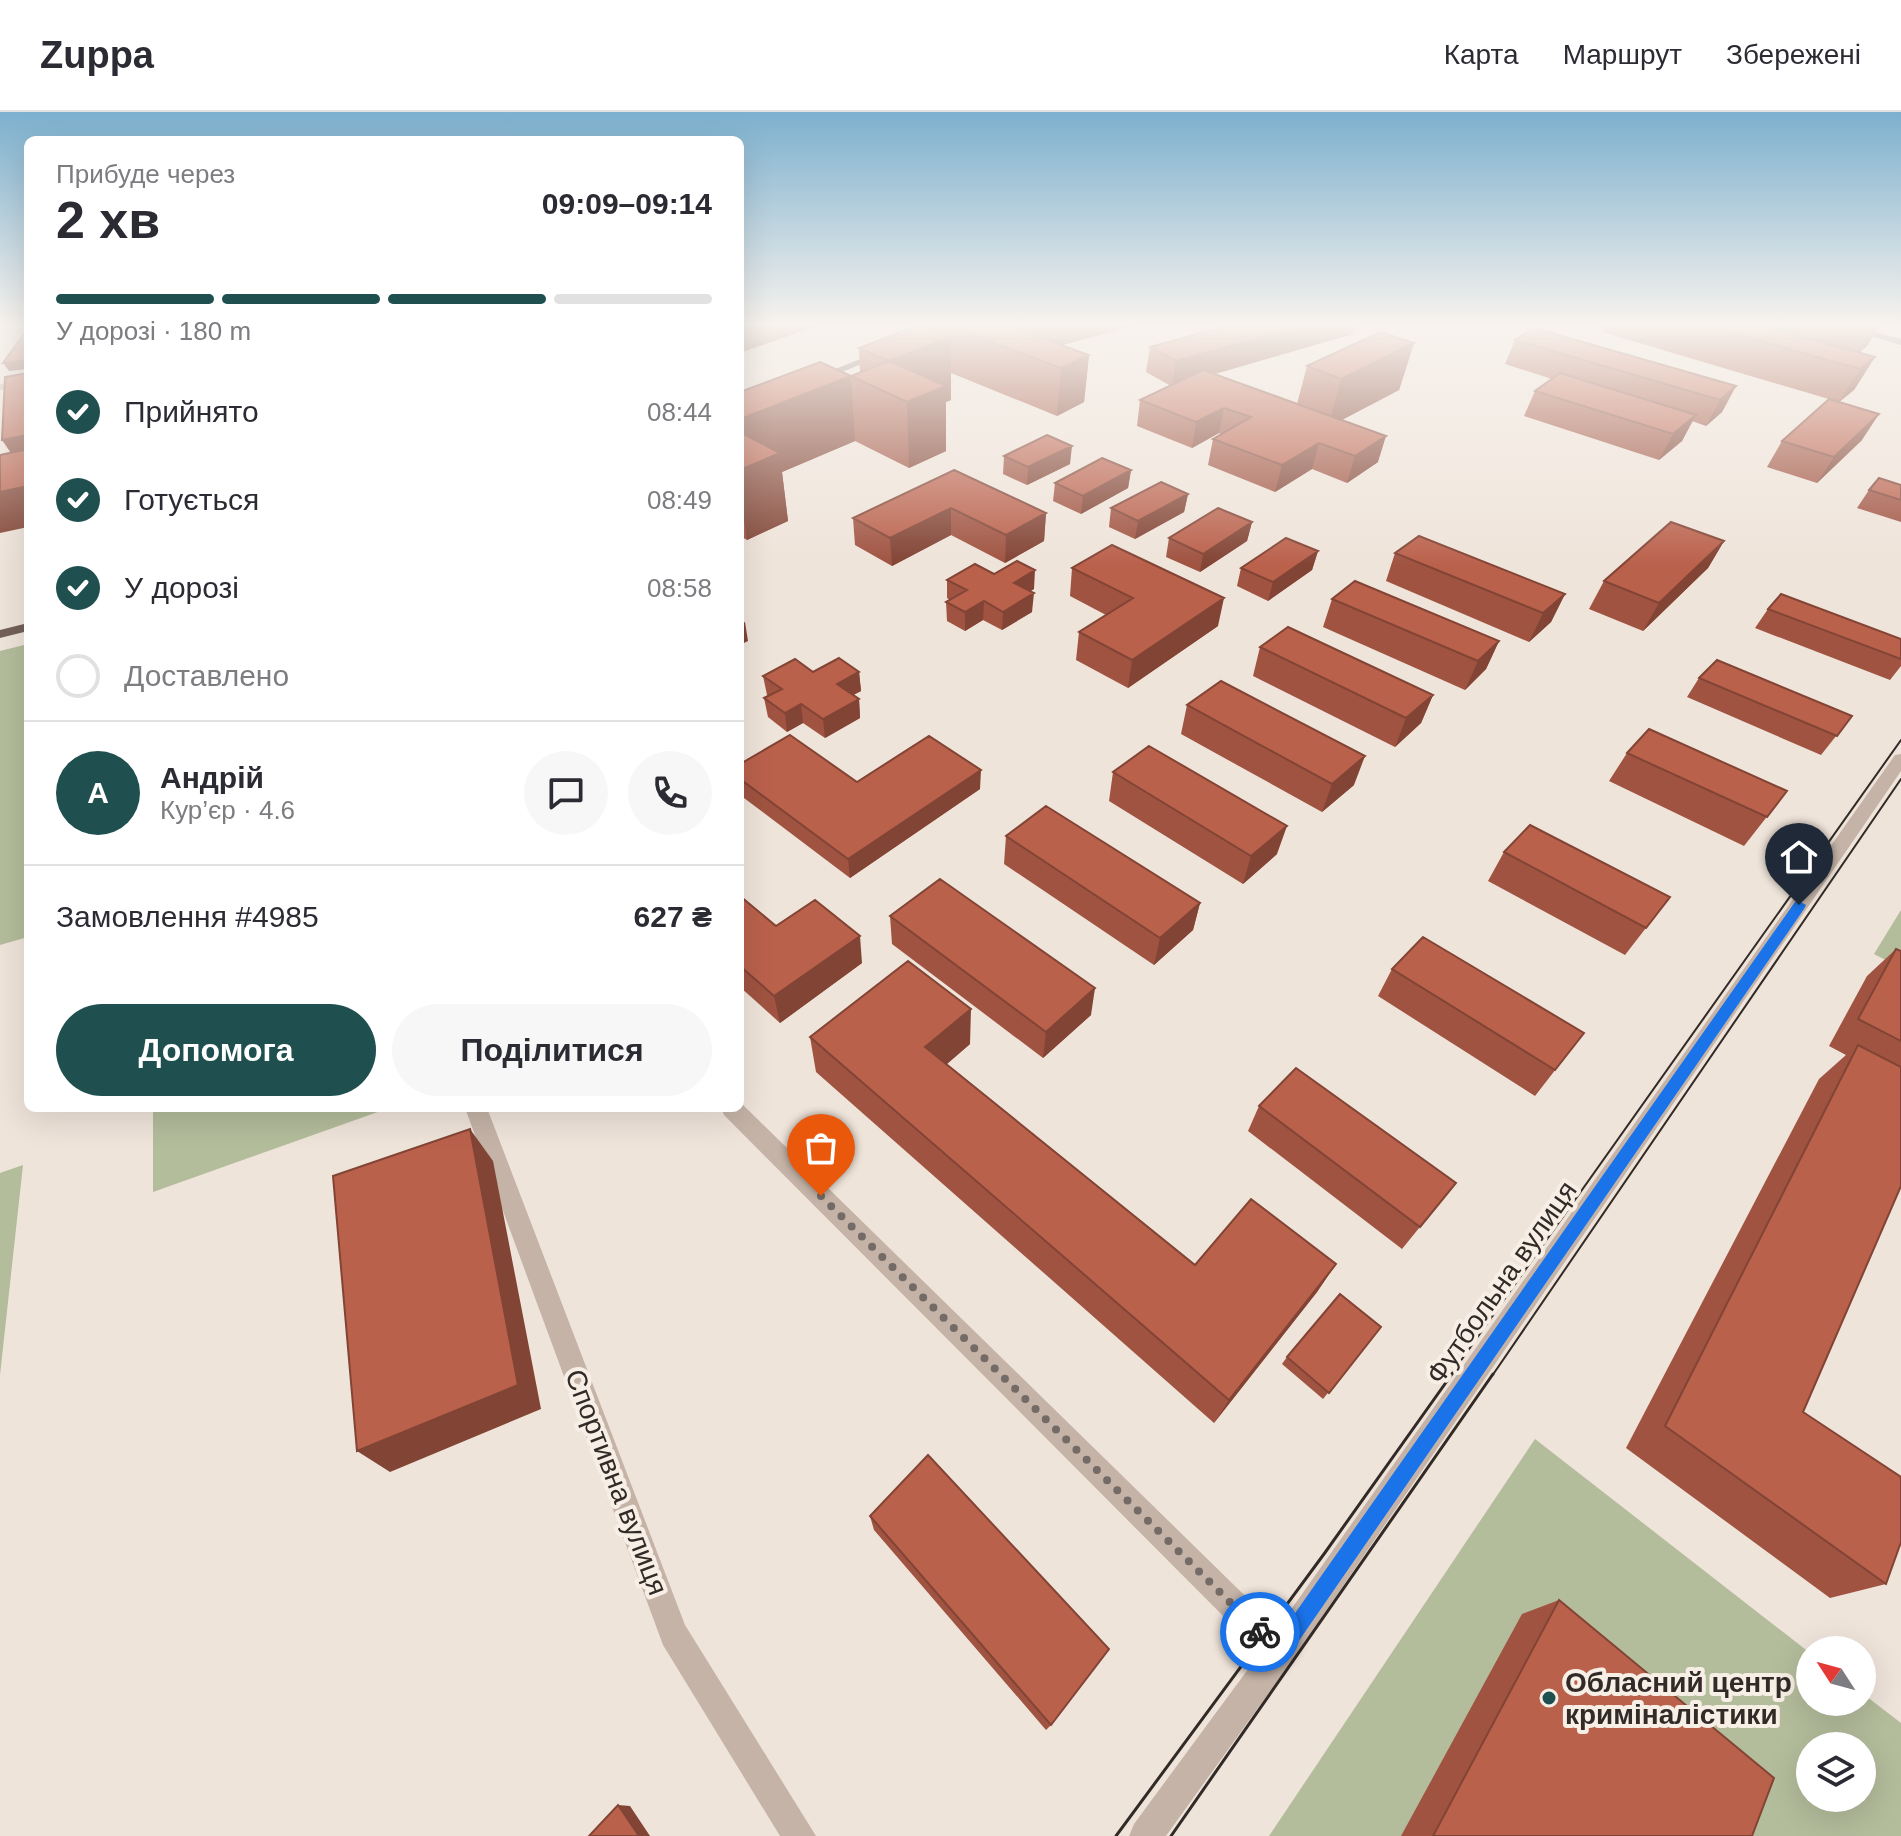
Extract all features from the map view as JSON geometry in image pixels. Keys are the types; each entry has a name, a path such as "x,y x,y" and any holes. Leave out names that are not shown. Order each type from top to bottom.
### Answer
{"main road":[{"path":"0,634 24,628"}],"street":[{"name":"Футбольна вулиця","path":"1146,1836 1280,1651 1901,759"},
{"name":"Спортивна вулиця","path":"478,1112 674,1634 799,1836"},
{"path":"736,1112 1280,1651"}],"green space":[{"path":"24,645 24,938 0,945 0,651"},
{"path":"1901,910 1901,968 1874,954"},
{"path":"153,1112 378,1112 153,1192"},
{"path":"23,1165 0,1375 0,1173"},
{"path":"1535,1439 1796,1642 1796,1716 1876,1716 1876,1704 1901,1723 1901,1836 1269,1836"}],"building":[{"path":"4,404 24,404 24,436 2,440"},
{"path":"744,404 778,404 744,417"},
{"path":"1151,404 1299,404 1386,436 1355,456 1319,443 1282,465 1213,439 1251,417 1224,408 1196,422"},
{"path":"1578,404 1662,404 1696,415 1673,434"},
{"path":"1823,404 1847,404 1879,414 1834,457 1782,441"},
{"path":"744,434 780,453 744,468"},
{"path":"1047,435 1072,446 1028,467 1004,456"},
{"path":"24,450 24,487 0,492 0,455"},
{"path":"1102,458 1131,470 1083,496 1055,483"},
{"path":"954,470 1046,513 1006,535 951,508 890,538 853,518"},
{"path":"1879,478 1901,485 1901,500 1869,490"},
{"path":"1161,482 1188,494 1138,521 1111,508"},
{"path":"1218,508 1252,522 1203,554 1169,538"},
{"path":"1671,522 1724,541 1659,603 1604,581"},
{"path":"1419,536 1565,594 1543,613 1395,553"},
{"path":"1286,538 1318,551 1273,582 1241,568"},
{"path":"1112,545 1224,598 1132,660 1079,632 1133,598 1072,568"},
{"path":"1017,561 1035,570 1014,583 1034,593 1003,612 984,601 965,612 946,602 967,590 947,580 975,564 994,574"},
{"path":"1355,581 1499,641 1478,661 1332,599"},
{"path":"1781,594 1901,639 1901,659 1768,609"},
{"path":"1288,627 1433,695 1406,718 1260,647"},
{"path":"839,658 859,672 837,684 859,699 823,719 801,704 785,713 764,698 782,689 763,676 795,659 813,672"},
{"path":"1717,660 1852,716 1837,736 1699,678"},
{"path":"1221,681 1365,756 1332,784 1187,705"},
{"path":"1649,729 1787,791 1767,817 1627,753"},
{"path":"790,735 857,782 929,736 981,770 848,859 744,782 744,762"},
{"path":"1149,746 1287,826 1251,856 1113,772"},
{"path":"1046,806 1200,903 1160,938 1006,836"},
{"path":"1530,825 1670,897 1646,928 1504,852"},
{"path":"940,879 1095,988 1046,1032 890,916"},
{"path":"744,899 776,926 815,900 860,936 774,996 744,970"},
{"path":"1423,937 1584,1033 1555,1070 1392,969"},
{"path":"1896,949 1901,951 1901,1041 1858,1019"},
{"path":"908,961 971,1009 925,1047 1195,1265 1251,1199 1336,1264 1229,1400 810,1037"},
{"path":"1858,1045 1901,1067 1901,1186 1803,1412 1901,1477 1901,1542 1886,1584 1665,1426"},
{"path":"1296,1068 1456,1183 1420,1227 1259,1106"},
{"path":"470,1129 518,1385 357,1451 333,1176"},
{"path":"1340,1294 1381,1327 1329,1393 1287,1357"},
{"path":"928,1455 1109,1649 1051,1725 870,1516"},
{"name":"Обласний центр криміналістики","path":"1559,1600 1774,1778 1752,1836 1433,1836"},
{"path":"618,1805 639,1836 589,1836"}],"tram line":[{"path":"1450,1376 1901,740"},
{"path":"1492,1376 1901,779"},
{"path":"1116,1836 1452,1374"},
{"path":"1171,1836 1493,1374"}],"way so far":[{"path":"821,1196 1260,1632"}],"place":[{"name":"Обласний центр криміналістики","path":"1549,1698"}],"route":[{"path":"1260,1632 1280,1651 1799,905"}]}
